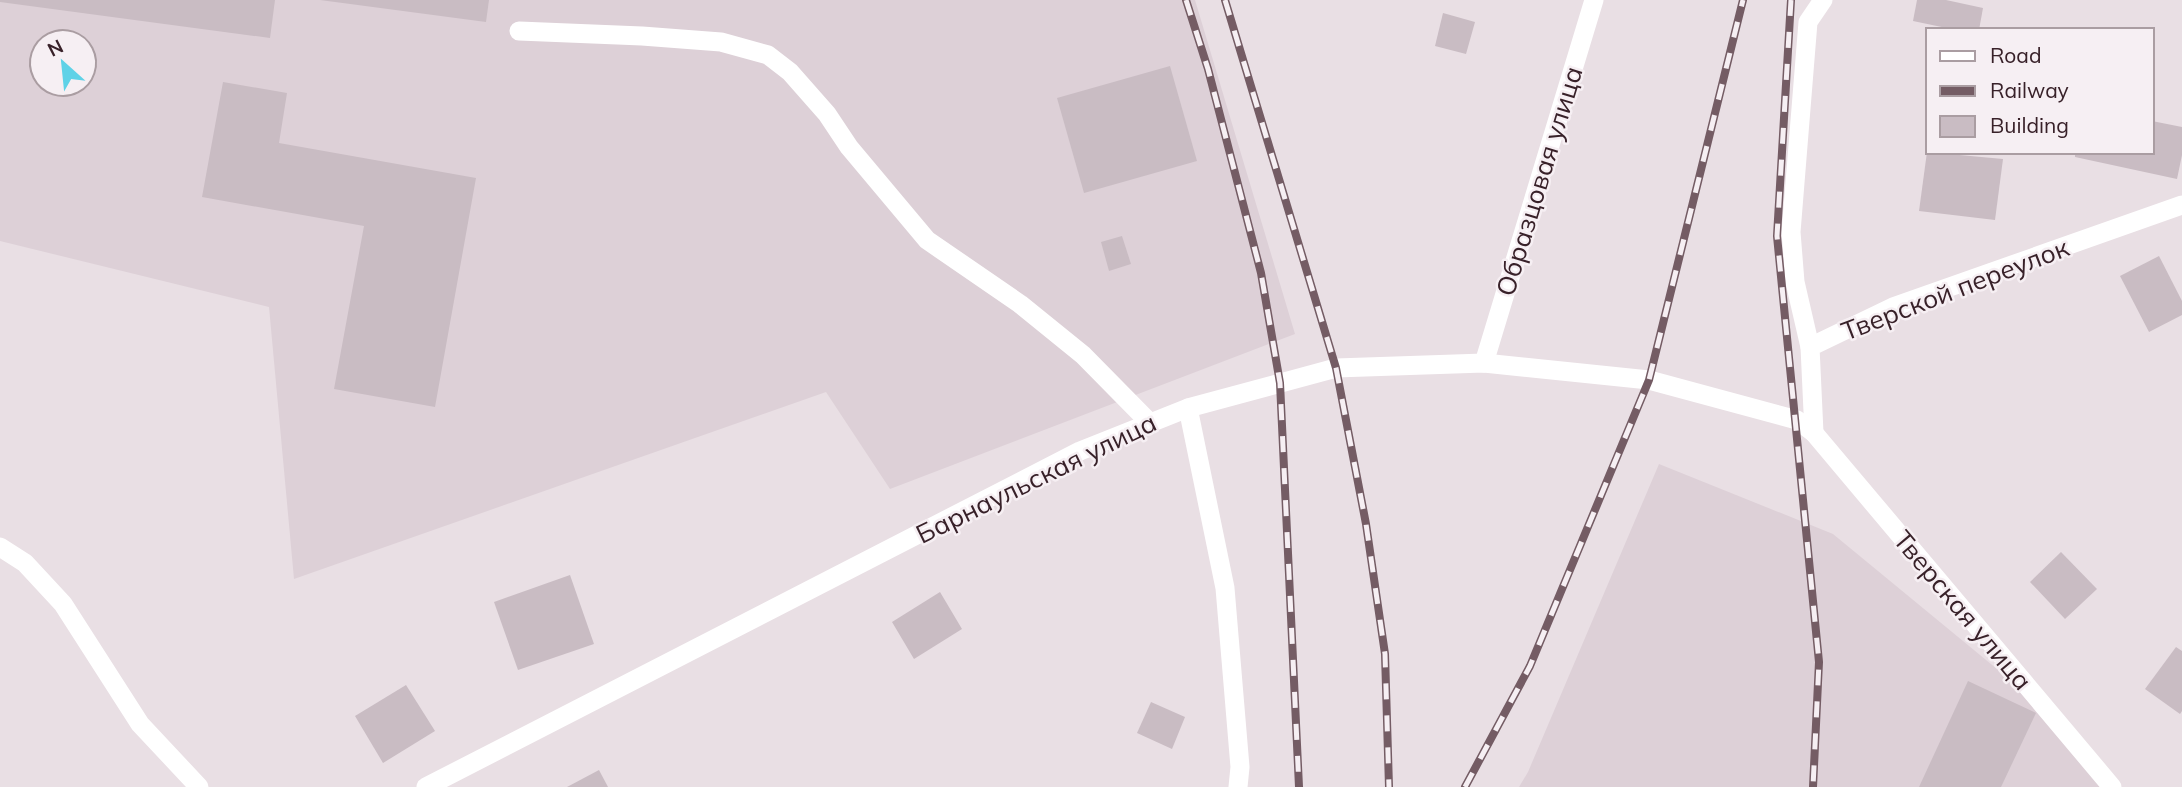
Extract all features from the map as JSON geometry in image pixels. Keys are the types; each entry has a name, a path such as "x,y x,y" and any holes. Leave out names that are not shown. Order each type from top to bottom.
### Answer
{"street":[{"name":"Образцовая улица","path":"1484,363 1594,0"},
{"path":"1810,347 1796,282 1791,232 1808,22 1823,0"},
{"path":"519,31 721,42 768,55 790,72 827,114 849,147 927,240 1020,304 1083,355 1149,422"},
{"name":"Тверской переулок","path":"1814,433 1810,347 1893,307 2182,205"},
{"name":"Барнаульская улица","path":"426,787 1080,451 1188,408 1336,368 1484,363 1649,380 1797,421 1814,433"},
{"path":"1188,408 1225,588 1240,767 1238,787"},
{"name":"Тверская улица","path":"1814,433 2109,786"},
{"path":"0,547 25,563 63,604 140,724 198,787"}],"shaded area":[{"path":"0,0 1195,0 1295,334 890,489 826,392 294,579 269,307 0,241"},
{"path":"1659,464 1833,534 2014,683 2108,787 1519,787 1528,772"}],"building":[{"path":"0,0 275,0 270,38"},
{"path":"320,0 489,0 486,22"},
{"path":"1917,0 1946,0 1983,8 1979,28 1946,28 1913,21"},
{"path":"1443,13 1475,22 1466,54 1435,46"},
{"path":"1170,66 1197,161 1084,193 1057,98"},
{"path":"223,82 287,93 279,143 476,178 435,407 334,389 364,226 202,197"},
{"path":"2154,121 2182,127 2182,155 2177,179 2075,157 2075,154 2154,154"},
{"path":"1927,154 2003,159 1995,220 1919,211"},
{"path":"1122,236 1131,264 1109,271 1101,242"},
{"path":"2159,256 2182,301 2182,315 2149,332 2120,276"},
{"path":"2061,552 2097,589 2065,619 2030,582"},
{"path":"570,575 594,644 518,670 494,602"},
{"path":"940,592 962,629 914,659 892,622"},
{"path":"2176,647 2182,651 2180,714 2145,689"},
{"path":"1968,681 2036,713 2001,787 1919,787"},
{"path":"406,685 435,731 383,763 355,716"},
{"path":"1151,702 1185,717 1172,749 1137,733"},
{"path":"599,770 608,787 567,787"}],"railway":[{"path":"1186,0 1208,69 1261,273 1280,383 1299,787"},
{"path":"1225,0 1336,368 1366,524 1385,654 1389,787"},
{"path":"1465,787 1530,666 1649,380 1743,0"},
{"path":"1791,0 1777,236 1819,662 1813,787"}]}
